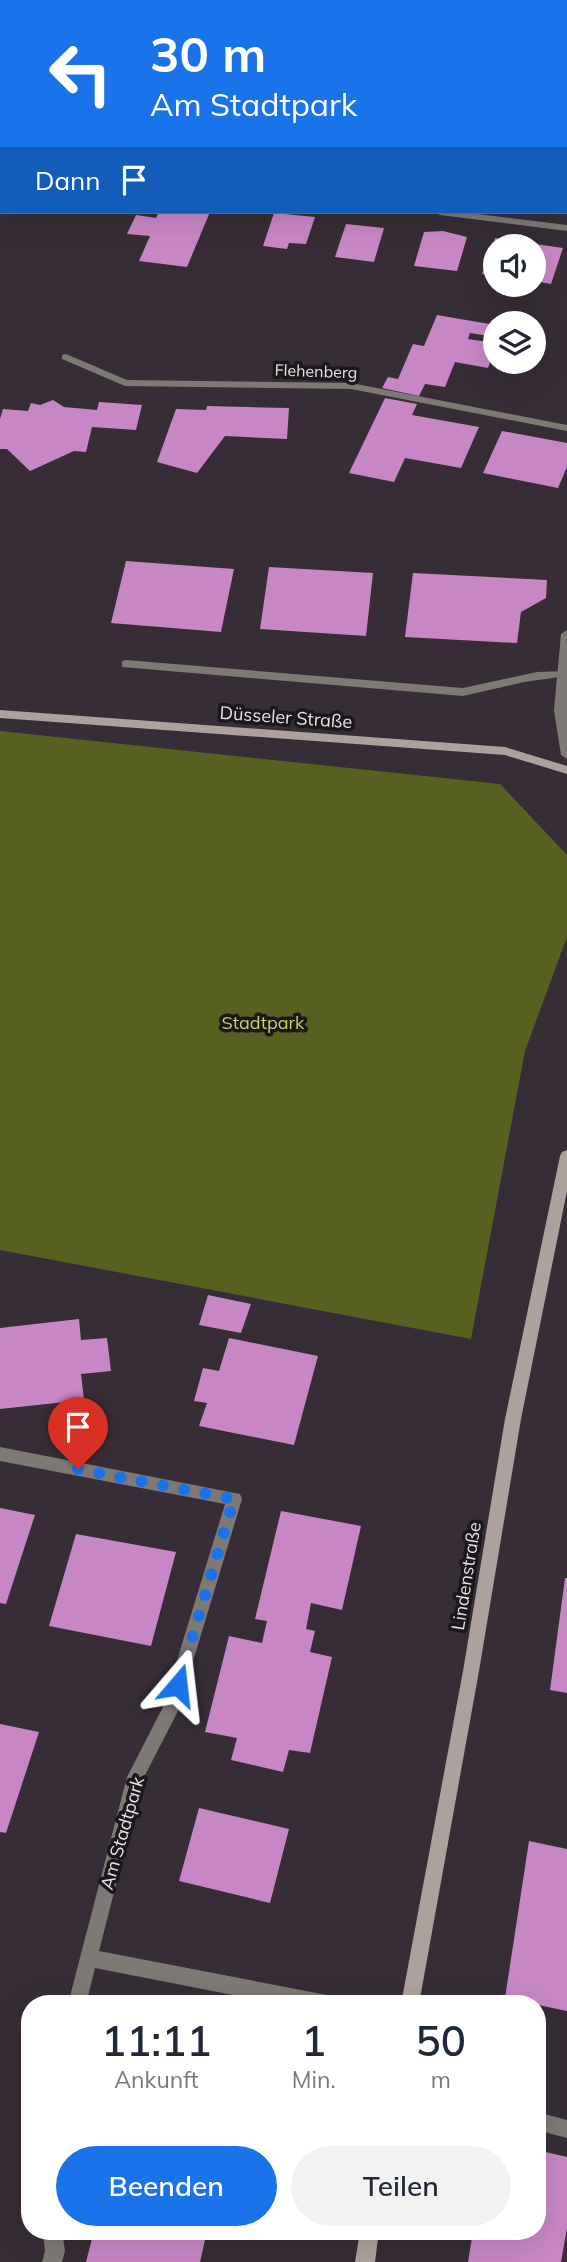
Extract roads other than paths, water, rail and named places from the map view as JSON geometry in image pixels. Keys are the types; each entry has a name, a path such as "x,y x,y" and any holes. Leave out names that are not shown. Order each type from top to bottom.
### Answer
{"main road":[{"name":"Düsseler Straße","path":"0,714 505,751 567,770"},
{"name":"Lindenstraße","path":"412,1995 471,1671 513,1419 567,1156"},
{"path":"365,2262 369,2240"}],"street":[{"path":"456,214 567,228"},
{"name":"Flehenberg","path":"66,357 125,383 351,386 567,428"},
{"path":"567,634 560,710 567,755"},
{"path":"126,664 463,692 505,684 536,674 562,674"},
{"name":"Am Stadtpark","path":"0,1454 234,1499 170,1711 135,1777 79,1995"},
{"path":"88,1958 280,1995"},
{"path":"546,2123 567,2129"},
{"path":"52,2262 55,2251 53,2240"}],"park label":[{"name":"Stadtpark","path":"263,1022"}]}
